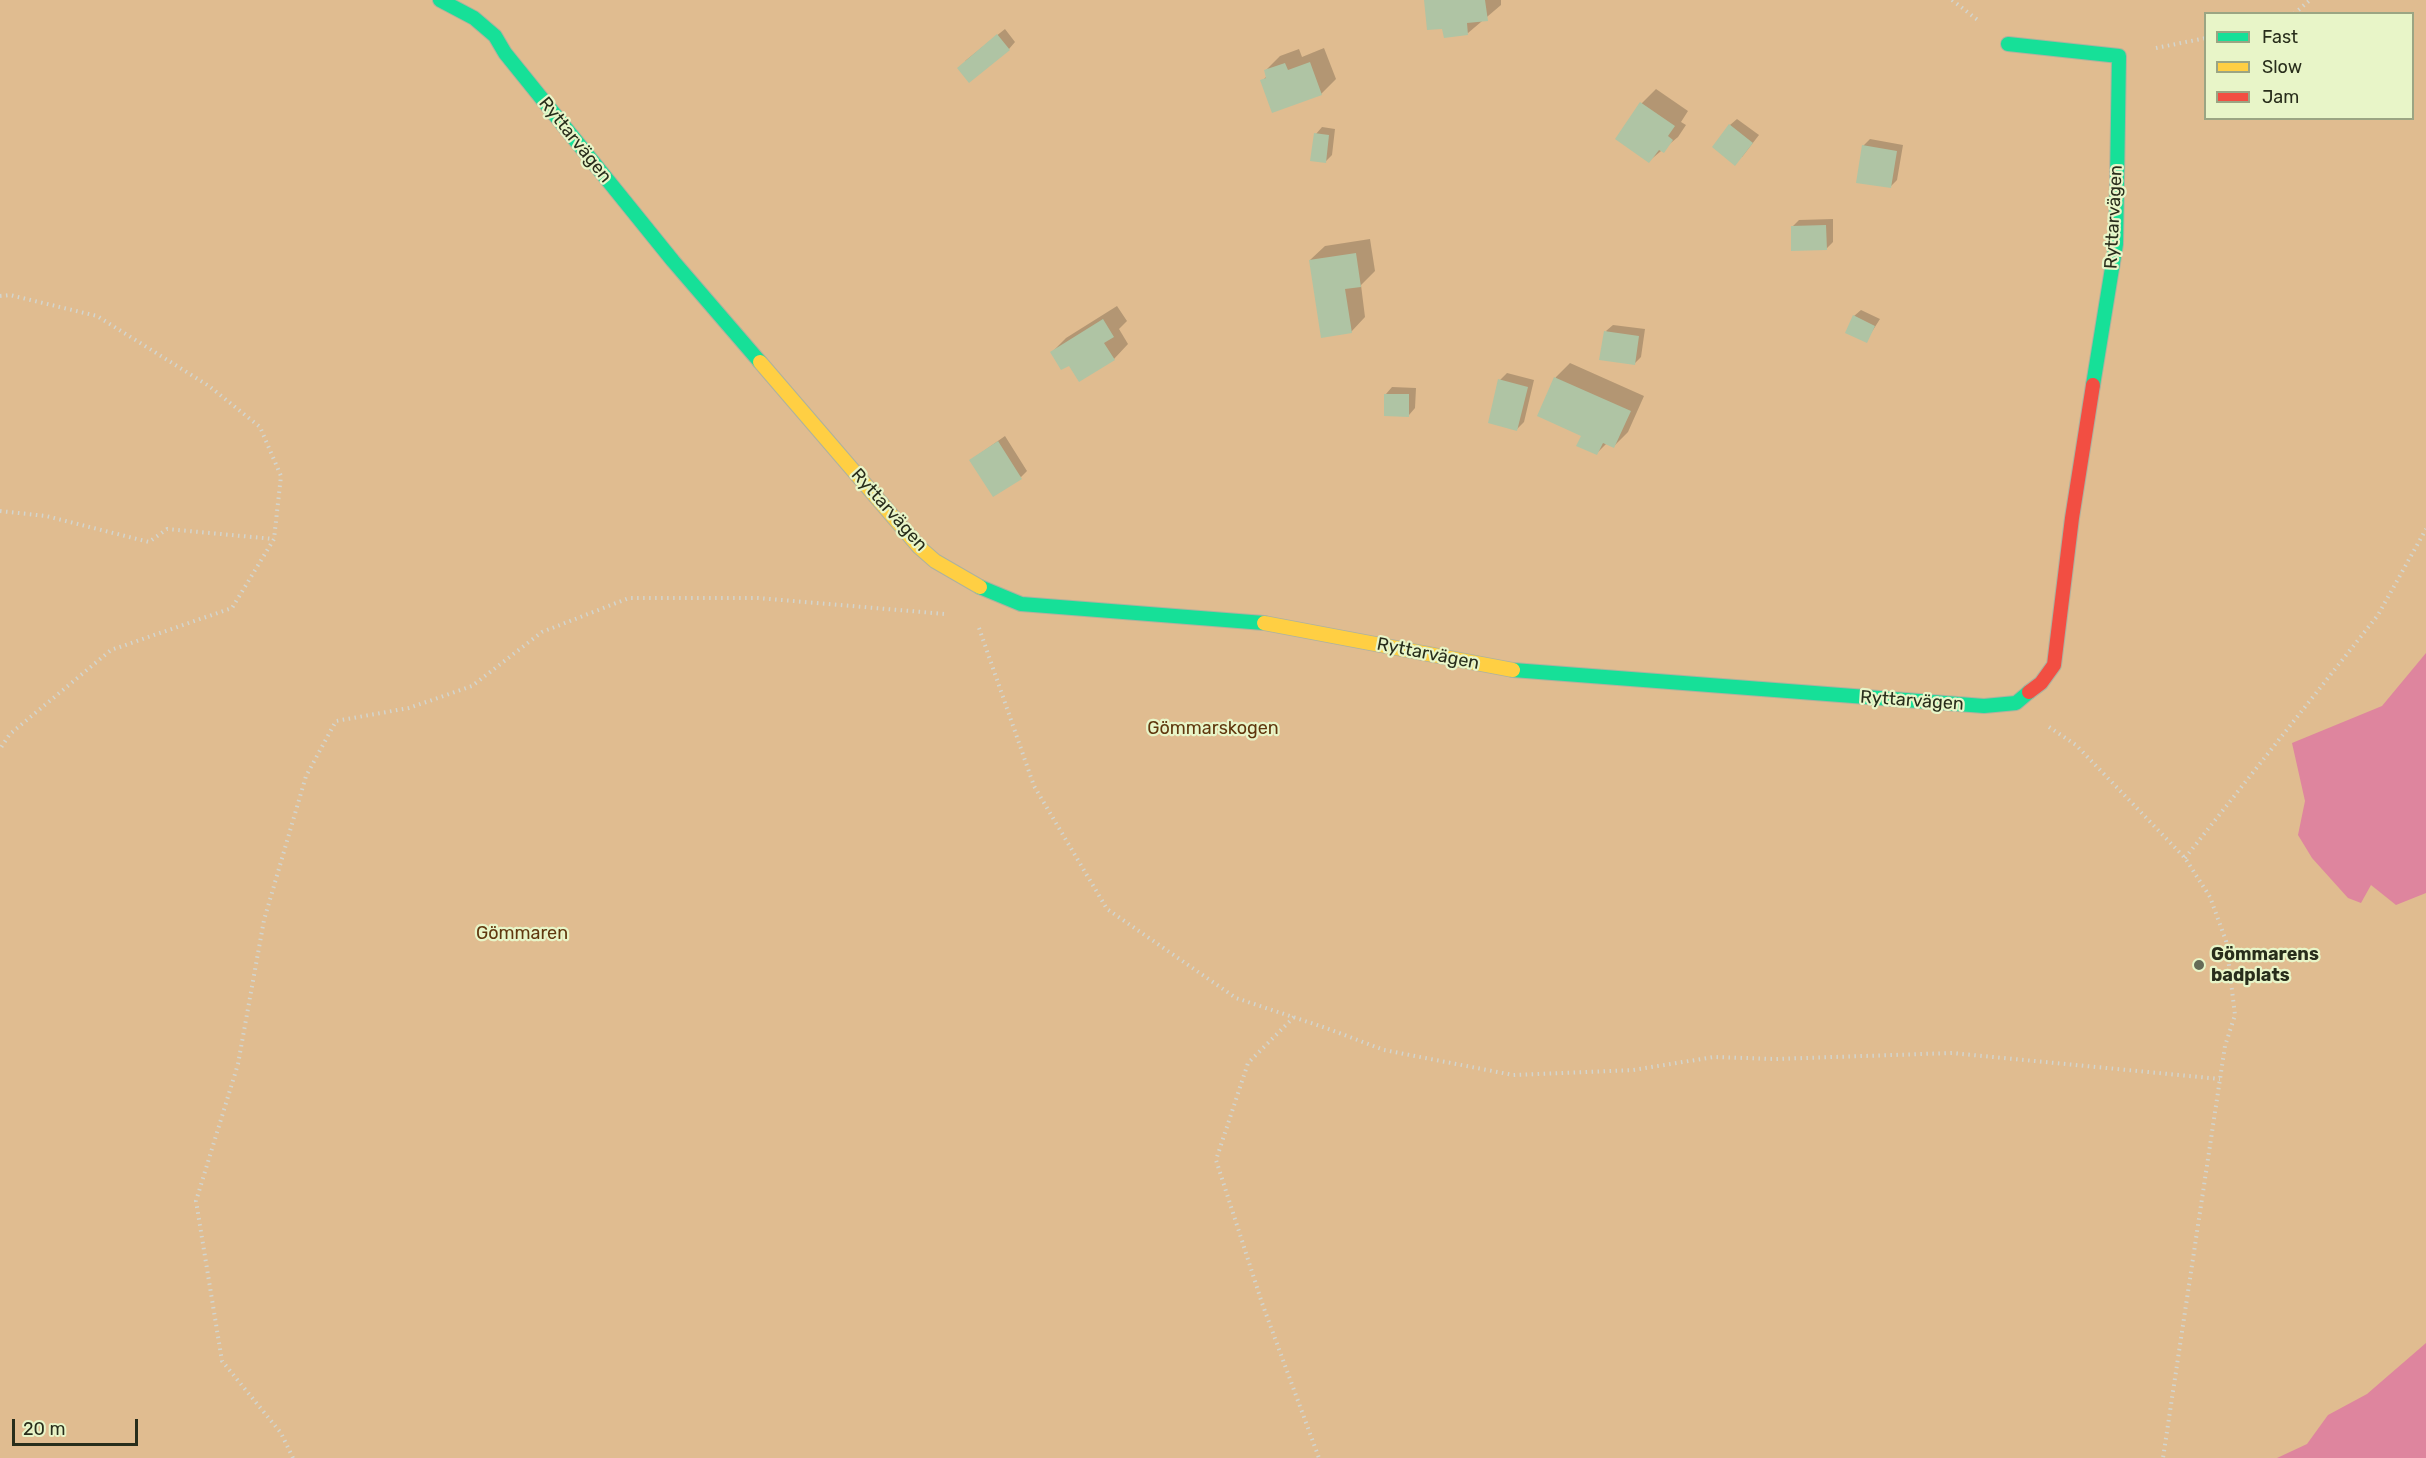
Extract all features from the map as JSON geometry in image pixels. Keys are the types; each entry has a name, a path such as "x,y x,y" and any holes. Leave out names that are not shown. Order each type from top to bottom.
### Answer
{"street":[{"name":"Ryttarvägen","path":"440,0 474,18 495,36 525,78 673,261 889,511 935,561 976,586 1021,604 1266,623 1506,669 1776,692 1984,706 2016,703 2041,683 2054,665 2072,518 2116,244 2119,56"},
{"path":"2008,44 2119,56"}],"path":[{"path":"2296,12 2310,0"},
{"path":"2119,56 2204,38"},
{"path":"0,296 10,295 97,316 209,386 260,427 281,476 274,539 232,608 111,650 10,734 0,749"},
{"path":"0,511 46,516 149,542 167,529 274,539"},
{"path":"2185,858 2378,615 2426,529"},
{"path":"961,577 1034,786 1107,909 1236,998 1384,1050 1513,1075 1633,1070 1714,1058 1775,1059 1952,1053 2220,1079"},
{"path":"292,1458 281,1433 222,1361 196,1200 238,1064 264,920 299,798 306,776 336,721 410,708 472,686 542,632 629,598 758,597 953,615"},
{"path":"2016,703 2076,746 2185,858 2210,897 2226,941 2235,1015 2225,1047 2163,1458"},
{"path":"1294,1017 1248,1063 1216,1160 1262,1303 1319,1458"}],"green space":[{"name":"Gömmarskogen","path":"0,0 2426,0 2426,1458 0,1458"}],"shaded area":[{"path":"2426,653 2426,893 2396,905 2371,885 2361,903 2348,898 2312,858 2298,835 2305,801 2292,743 2382,706"},
{"path":"2426,1343 2426,1458 2277,1458 2307,1444 2328,1415 2367,1394"}],"building":[{"path":"1424,0 1485,0 1488,21 1467,23 1468,35 1444,38 1442,29 1427,30"},
{"path":"997,34 1010,50 969,83 957,68"},
{"path":"1310,62 1322,95 1272,113 1260,80 1266,78 1264,70 1285,63 1288,70"},
{"path":"1640,102 1675,126 1668,136 1673,140 1664,153 1659,150 1649,163 1615,139"},
{"path":"1729,124 1753,143 1735,166 1712,147"},
{"path":"1314,133 1329,135 1326,163 1310,161"},
{"path":"1862,145 1897,151 1891,188 1856,183"},
{"path":"1826,225 1827,250 1791,251 1791,226"},
{"path":"1356,253 1361,287 1345,289 1352,333 1321,338 1309,260"},
{"path":"1853,315 1875,326 1867,343 1845,333"},
{"path":"1103,319 1114,337 1104,343 1115,360 1079,382 1069,366 1061,370 1050,352"},
{"path":"1604,331 1639,336 1635,365 1599,360"},
{"path":"1554,377 1631,411 1614,448 1603,443 1597,455 1576,446 1581,436 1537,416"},
{"path":"1498,379 1528,387 1517,431 1488,423"},
{"path":"1384,394 1409,394 1409,417 1384,416"},
{"path":"998,441 1022,479 993,497 969,460"}],"traffic: fast":[{"path":"440,0 474,18 495,36 505,53 673,261 760,362"},
{"path":"2008,44 2119,56 2116,244 2093,385"},
{"path":"980,587 1021,604 1264,623"},
{"path":"1513,670 1984,706 2016,703 2029,692"}],"traffic: slow":[{"path":"760,362 919,547 935,561 980,587"},
{"path":"1264,623 1513,670"}],"traffic: jam":[{"path":"2029,692 2041,683 2054,665 2072,518 2093,385"}],"place":[{"name":"Gömmarens badplats","path":"2199,965"}],"park label":[{"name":"Gömmaren","path":"522,934"}]}
